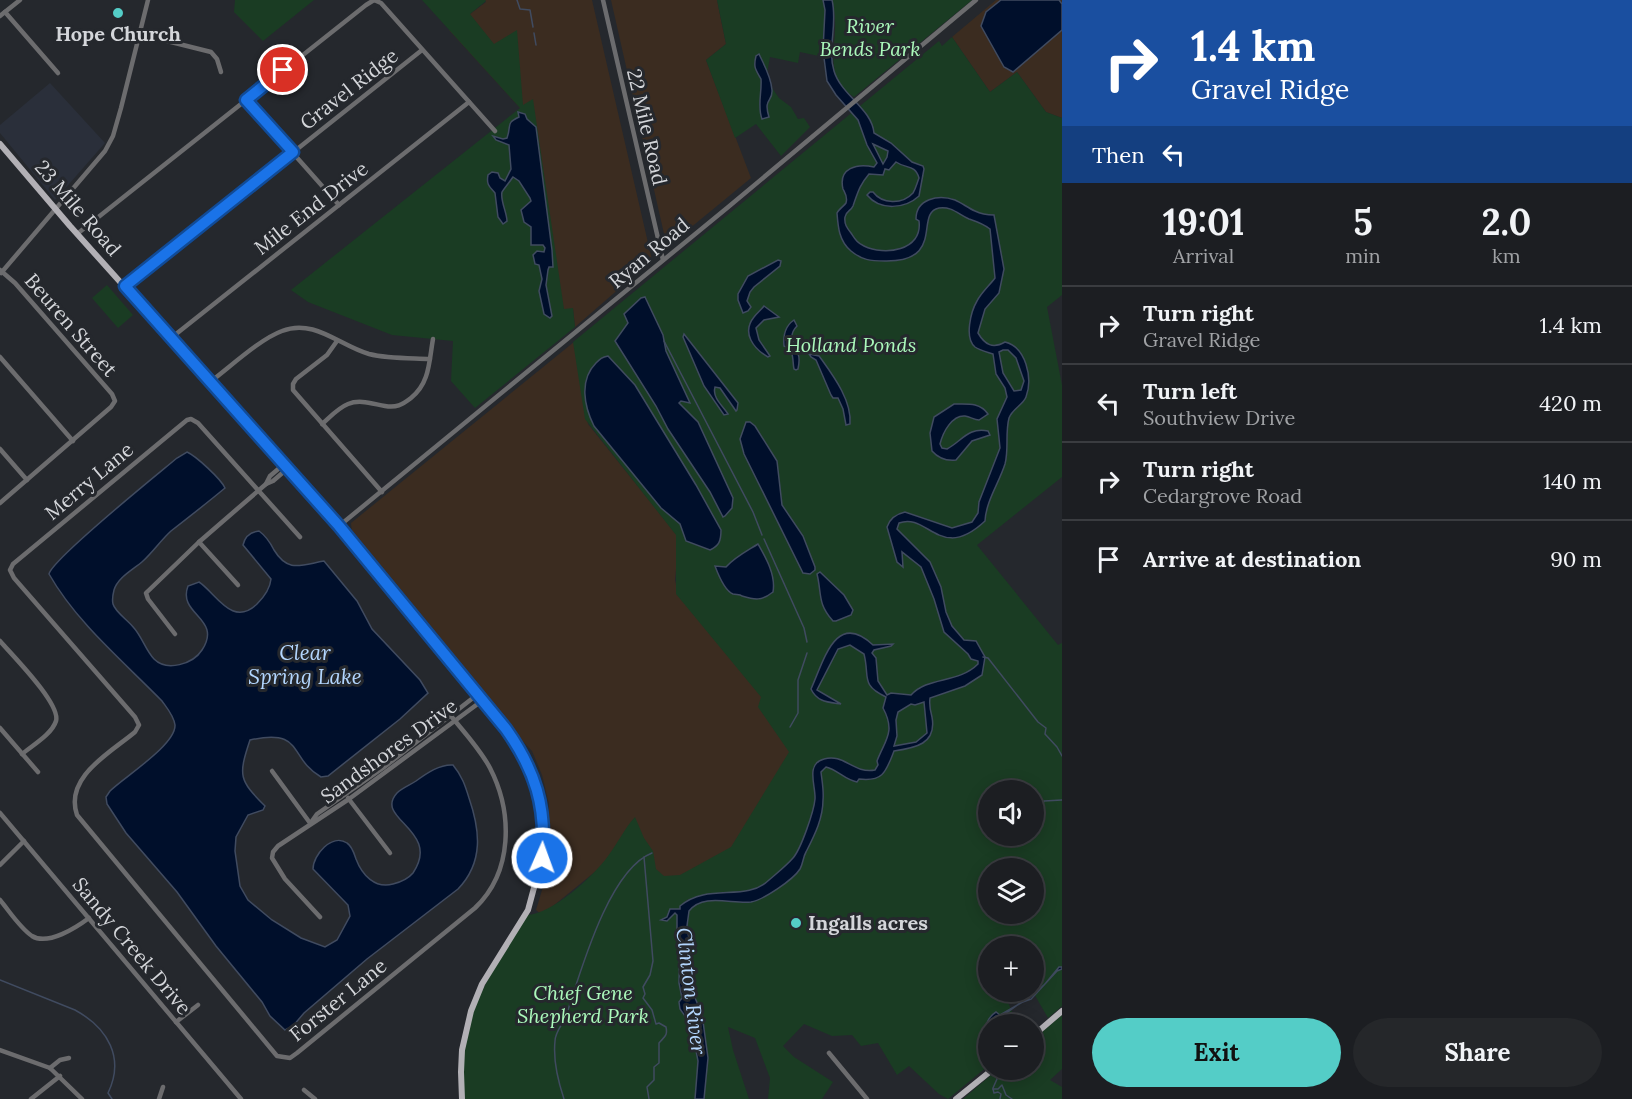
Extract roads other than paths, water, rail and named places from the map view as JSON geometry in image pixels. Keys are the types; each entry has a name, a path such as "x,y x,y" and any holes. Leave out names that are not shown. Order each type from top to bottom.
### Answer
{"main road":[{"name":"23 Mile Road","path":"0,144 77,234 339,526 483,700 526,760 537,790 544,843 539,876 528,910 482,984 471,1011 462,1050 462,1099"},
{"path":"1044,1026 1062,1011"},
{"path":"956,1099 980,1080"}],"street":[{"path":"0,16 20,0"},
{"path":"1,272 97,162 111,140 148,0"},
{"path":"77,234 366,4 374,0 381,3 495,131"},
{"name":"22 Mile Road","path":"603,0 663,260"},
{"name":"Ryan Road","path":"339,526 976,0"},
{"path":"5,12 58,73"},
{"path":"139,34 211,52 217,58 221,72"},
{"name":"Gravel Ridge","path":"125,286 422,50"},
{"path":"246,100 339,205"},
{"name":"Mile End Drive","path":"171,338 469,102"},
{"name":"Beuren Street","path":"1,272 15,283 116,401 73,441"},
{"path":"210,382 266,340 282,330 298,327 312,329 363,352 379,356 430,359"},
{"path":"322,424 341,408 351,403 392,407 403,404 424,384 433,339"},
{"path":"337,341 327,355 296,379 293,384 296,394 382,492"},
{"path":"0,357 73,441 0,503"},
{"name":"Merry Lane","path":"74,798 77,786 86,773 135,732 139,725 135,717 14,578 10,570 13,564 187,420 191,419 198,423 259,491"},
{"path":"0,449 27,480"},
{"path":"175,634 146,594 199,542 266,484 273,481 285,467"},
{"path":"259,491 300,537"},
{"path":"199,542 238,585"},
{"path":"0,641 49,699 57,713 53,726 22,754"},
{"name":"Sandshores Drive","path":"453,718 478,694"},
{"name":"Sandshores Drive","path":"320,917 285,879 272,858 275,848 310,823 321,819 453,718 483,700"},
{"name":"Forster Lane","path":"74,798 77,815 273,1052 283,1058 290,1058 475,909 488,896 498,879 504,858 506,823 501,795 486,762 453,718"},
{"path":"0,728 38,772"},
{"path":"272,771 310,823"},
{"path":"67,796 74,798"},
{"path":"347,797 390,853"},
{"name":"Sandy Creek Drive","path":"0,813 241,1099"},
{"path":"0,865 24,841"},
{"path":"0,900 28,932 39,938 73,930 89,918"},
{"path":"176,1022 198,1005"},
{"path":"0,1050 50,1068 82,1099"},
{"path":"829,1053 867,1099"},
{"path":"50,1068 60,1060 69,1058"},
{"path":"31,1099 60,1076"},
{"path":"159,1099 163,1088"},
{"path":"304,1089 315,1099"}],"water":[{"name":"Clinton River","path":"823,0 832,0 834,18 832,63 838,80 868,117 874,133 891,143 912,162 923,166 924,169 919,196 900,206 879,204 867,195 873,192 887,201 903,200 913,193 916,187 919,178 915,171 896,162 889,170 885,169 883,175 869,174 852,208 847,212 845,222 847,228 856,241 862,245 882,251 909,245 915,239 919,231 917,212 924,203 935,198 948,198 977,212 994,215 1004,269 999,293 985,309 978,333 990,345 1005,342 1018,350 1026,364 1029,381 1025,400 1009,418 1005,464 990,499 985,521 970,533 957,537 936,534 909,521 899,523 897,529 930,562 941,587 946,612 952,626 964,640 976,641 985,657 982,675 965,686 930,698 933,726 928,739 917,746 894,751 886,769 879,777 859,779 857,782 826,767 821,772 823,807 820,821 800,869 785,884 763,898 751,902 718,900 702,902 689,911 687,926 690,946 689,977 692,991 702,1014 708,1058 704,1099 695,1099 698,1061 694,1040 696,1035 680,1009 679,1002 682,998 679,983 680,943 677,935 677,915 675,913 667,921 661,920 667,917 670,909 680,909 680,906 691,899 703,895 738,892 759,887 790,861 800,847 807,830 815,799 813,770 818,762 831,758 861,769 875,770 888,736 889,723 883,708 886,697 872,688 867,680 864,654 850,645 838,649 817,690 841,704 827,702 816,697 811,689 833,643 841,636 850,633 860,636 873,645 893,644 874,650 872,653 876,658 878,681 887,695 891,693 911,695 926,685 961,675 978,664 978,661 971,659 944,632 921,567 902,552 903,567 897,562 887,527 894,517 905,512 952,528 972,522 978,513 979,502 1000,448 997,419 1007,397 1005,388 996,374 993,354 975,347 969,331 975,305 995,278 990,229 952,210 939,208 932,212 926,237 916,254 904,259 875,261 855,254 847,247 840,234 837,213 847,201 843,189 843,176 855,167 874,167 877,163 867,145 858,120 827,81 823,50 825,10","holes":["873,144 888,151 883,164","1008,350 1016,358 1024,381 1021,390 1014,391 1003,373 999,352","924,702 927,733 916,742 894,746 897,736 898,712 911,704"]},
{"path":"1001,0 1059,0 1062,4 1062,30 1013,72 1004,67 981,26 986,12"},
{"path":"759,54 769,75 772,90 767,106 769,117 762,119 761,79 755,63 756,56"},
{"path":"518,112 525,114 536,127 552,250 553,267 549,267 546,285 552,316 550,318 544,314 539,291 542,279 539,265 535,264 533,255 537,251 544,252 545,248 543,245 531,245 531,227 524,222 521,210 531,201 530,198 519,181 513,177 502,192 507,221 503,224 498,217 495,193 488,181 488,175 492,172 498,173 505,181 511,169 509,145 496,140 493,136 507,138 510,123 519,117"},
{"path":"778,260 781,261 780,266 750,292 747,301 751,307 743,313 738,294 748,276"},
{"path":"645,297 690,403 681,401 679,403 698,422 733,498 732,508 723,517 710,492 668,429 615,341 628,323 624,314"},
{"path":"764,306 779,317 764,320 756,328 759,340 770,356 768,357 758,350 749,335 750,323"},
{"path":"794,320 797,326 792,333 792,340 799,356 796,370 790,350 784,346 784,335"},
{"path":"684,334 738,403 736,411 720,388 715,387 716,398 728,414 724,415 704,386 683,337"},
{"path":"809,354 819,356 837,382 848,407 850,424 846,425 838,398 833,398 831,395 816,360"},
{"path":"608,356 635,385 696,485 721,530 721,537 716,547 710,550 686,541 680,524 661,508 594,426 586,402 585,385 596,363"},
{"path":"954,404 981,407 988,414 979,420 965,416 956,418 943,434 940,444 942,448 947,449 975,431 988,431 990,435 972,441 956,460 949,460 940,458 932,451 930,433 934,417"},
{"path":"746,422 755,426 777,461 782,505 803,536 815,567 810,574 803,573 744,454 740,439"},
{"name":"Clear Spring Lake","path":"187,452 208,468 225,488 171,531 143,561 122,577 113,595 114,607 132,625 154,659 166,665 180,665 193,659 202,650 207,639 207,631 204,623 188,604 186,596 188,586 199,582 225,606 240,612 248,610 262,599 271,579 243,545 248,535 259,531 268,539 279,557 290,565 324,561 357,601 372,629 420,680 428,693 400,719 328,776 321,777 311,769 288,741 267,737 250,740 244,762 243,777 250,790 265,806 263,810 248,815 236,837 235,851 240,886 248,900 272,920 301,938 325,947 337,940 350,916 348,905 313,869 316,858 324,847 335,841 347,843 352,848 362,870 375,883 386,885 407,879 413,873 420,858 419,846 414,836 393,810 392,802 401,790 434,770 448,765 453,765 463,781 476,822 476,857 466,879 458,889 367,959 304,1013 293,1026 285,1030 270,1016 262,1002 216,946 177,892 126,833 107,804 106,797 110,791 159,751 173,733 175,725 162,701 87,625 60,592 49,574 55,565 86,535"},
{"path":"758,544 772,573 773,592 758,599 733,594 725,586 715,566 726,567"},
{"path":"820,572 844,595 853,610 851,615 833,621 828,615 821,598 817,574"}],"waterway":[{"path":"517,0 520,9 530,10 533,27"},
{"path":"534,33 536,45"},
{"path":"664,341 753,512 762,535"},
{"path":"764,539 804,628 807,642"},
{"path":"790,727 798,713 798,680 807,653"},
{"path":"983,657 988,658 1038,722 1046,728 1045,734 1062,756"},
{"path":"1044,801 1062,800"},
{"path":"564,1099 555,1063 556,1034 566,1016 588,950 609,901 636,863 652,853"},
{"path":"644,857 653,961 650,975 643,987 645,994 643,998 652,1010 656,1024 659,1023 666,1027 665,1036 659,1043 659,1063 654,1067 654,1080 647,1087 649,1099"},
{"path":"0,980 75,1010 96,1026 104,1035 114,1056 115,1068 108,1093 112,1099"},
{"path":"993,1088 997,1080"},
{"path":"993,1089 998,1089 1002,1085 1006,1095 1012,1099"},
{"path":"993,1089 994,1093 1001,1094 1000,1099"}],"place":[{"name":"Hope Church","path":"118,13"},
{"name":"Ingalls acres","path":"796,923"}],"park label":[{"name":"River Bends Park","path":"870,38"},
{"name":"Holland Ponds","path":"851,345"},
{"name":"Chief Gene Shepherd Park","path":"583,1004"}]}
